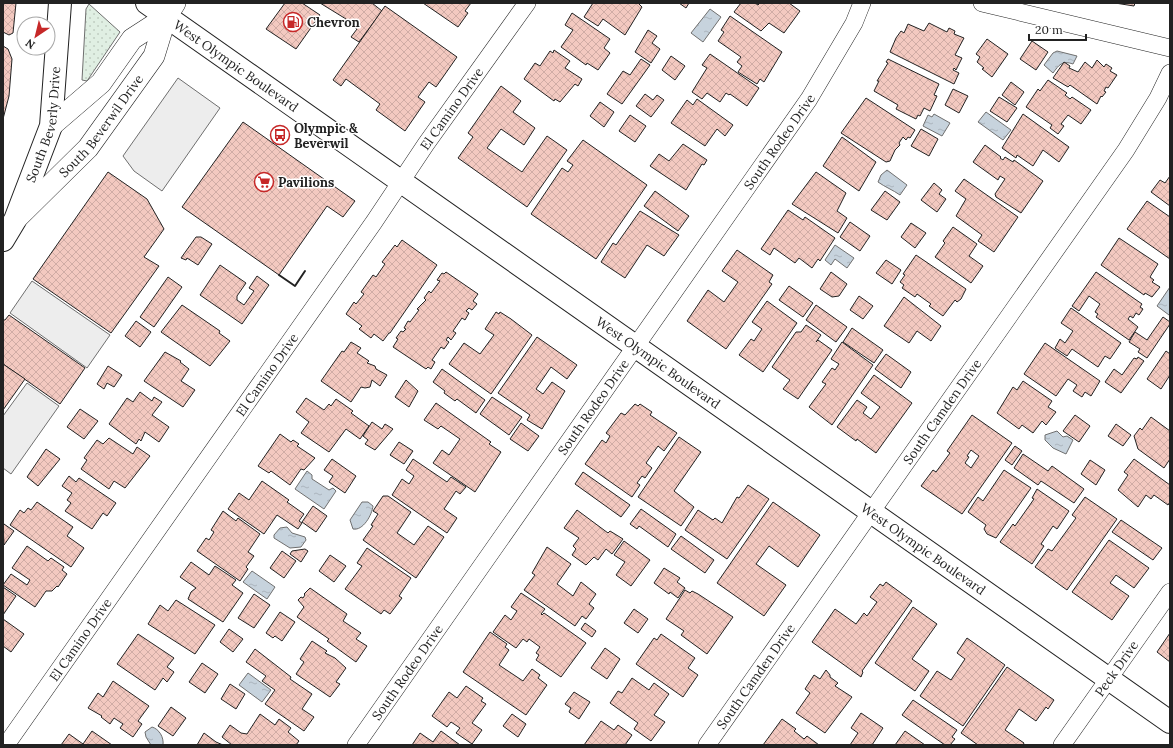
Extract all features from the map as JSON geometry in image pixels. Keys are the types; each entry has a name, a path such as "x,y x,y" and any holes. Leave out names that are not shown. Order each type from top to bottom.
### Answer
{"main road":[{"name":"South Beverly Drive","path":"3,240 15,220 51,126 60,3"},
{"name":"West Olympic Boulevard","path":"147,3 170,10 401,181 1170,722"}],"street":[{"name":"El Camino Drive","path":"6,745 527,3"},
{"name":"South Rodeo Drive","path":"356,745 809,99 854,23 862,3"},
{"path":"982,3 1170,48"},
{"name":"South Beverwil Drive","path":"51,126 101,83 132,39 170,10"},
{"name":"South Beverwil Drive","path":"15,220 88,148 154,56 170,10"},
{"name":"South Camden Drive","path":"707,745 1126,150 1158,98 1170,73"},
{"name":"Peck Drive","path":"1062,745 1170,592"}],"green space":[{"path":"89,4 120,32 87,81 82,80 86,9"}],"shaded area":[{"path":"178,78 220,108 162,191 134,171 123,156"},
{"path":"32,281 110,335 87,368 10,313"},
{"path":"27,383 59,406 11,474 3,468 3,416"}],"water":[{"path":"710,9 721,17 703,42 691,33"},
{"path":"1057,51 1077,56 1073,64 1063,63 1053,73 1044,65 1053,53"},
{"path":"986,112 1011,130 1003,140 978,122"},
{"path":"934,114 950,123 942,136 923,126 928,115 932,117"},
{"path":"887,170 907,185 900,195 878,182 881,175"},
{"path":"835,245 854,258 847,268 835,259 831,265 825,260"},
{"path":"1170,287 1170,314 1169,315 1157,306"},
{"path":"1057,431 1063,437 1067,436 1073,440 1066,454 1053,448 1045,440 1045,435"},
{"path":"307,471 312,475 312,479 329,490 333,488 336,491 324,509 295,489"},
{"path":"362,502 368,502 373,506 372,510 369,518 360,528 353,529 350,520"},
{"path":"287,527 292,533 305,537 306,540 301,547 290,548 274,538 274,535 280,528"},
{"path":"252,571 275,587 267,599 243,582"},
{"path":"248,673 271,690 262,702 239,685"},
{"path":"152,727 160,734 163,739 163,745 151,745 146,737 145,732"}],"building":[{"path":"3,3 16,3 13,33 9,35 3,32"},
{"name":"Chevron","path":"285,3 302,3 320,15 296,49 266,29"},
{"path":"320,3 372,3 382,11 359,42 351,37 357,29 345,21 346,19"},
{"path":"423,3 471,3 465,11 468,13 458,27"},
{"path":"593,3 638,3 642,7 625,35 603,19 598,26 584,17"},
{"path":"679,3 689,3 686,8"},
{"path":"741,3 755,3 758,5 760,3 789,3 800,11 784,33 769,23 761,31 734,12"},
{"path":"1115,3 1135,3 1134,6"},
{"path":"385,6 457,57 436,87 429,82 418,97 425,102 405,131 376,110 380,104 346,79 341,86 333,80"},
{"path":"572,13 610,39 604,48 610,53 598,70 587,63 586,65 561,47 573,30 565,25"},
{"path":"730,16 782,52 764,82 760,79 757,84 738,72 742,66 737,62 741,57 718,41 724,32 721,30"},
{"path":"929,23 947,32 949,28 955,31 954,34 964,38 955,55 962,58 956,70 954,68 953,70 959,73 954,84 890,52 896,38 901,31 904,33 908,24 924,31"},
{"path":"648,30 657,36 652,43 660,49 651,63 635,52"},
{"path":"987,39 1008,54 992,77 982,69 984,68 977,62 980,57 976,54"},
{"path":"1032,41 1048,52 1036,70 1020,59"},
{"path":"3,46 8,49 12,59 9,96 3,119"},
{"path":"554,50 570,61 565,68 582,79 578,86 575,84 560,102 555,99 554,101 524,79 535,63 540,66 550,51 553,53"},
{"path":"710,54 759,88 747,106 730,94 729,95 726,93 720,102 707,93 702,99 692,92 707,68 702,65"},
{"path":"671,56 685,66 675,80 662,70"},
{"path":"641,59 650,65 622,104 607,94 623,71 630,75"},
{"path":"888,59 939,84 934,95 937,96 930,111 924,108 920,116 918,115 916,119 896,109 898,105 874,91 879,81 877,81 888,63 886,62"},
{"path":"1097,60 1104,67 1106,64 1112,68 1110,71 1117,75 1108,88 1106,87 1104,91 1106,92 1102,97 1101,96 1097,104 1070,85 1068,87 1053,78 1064,62 1070,66 1069,68 1078,72 1085,62 1092,68"},
{"path":"1048,80 1067,93 1065,95 1070,99 1072,97 1091,110 1081,124 1068,115 1061,124 1064,126 1058,134 1050,128 1052,125 1026,107 1038,89 1040,91"},
{"path":"1011,82 1024,92 1015,105 1002,95"},
{"path":"501,86 521,101 513,112 535,128 524,145 501,129 487,148 522,172 547,136 567,150 527,207 458,158 473,137 468,133"},
{"path":"953,89 968,96 959,113 945,105"},
{"path":"645,94 653,100 657,95 664,100 651,117 636,106"},
{"path":"999,97 1017,108 1007,122 990,111"},
{"path":"866,98 915,130 910,138 908,137 906,140 903,137 890,161 886,162 841,133"},
{"path":"697,99 733,125 725,136 717,129 705,146 671,123 687,100 693,105"},
{"path":"600,102 614,112 604,127 590,116"},
{"path":"1023,114 1069,147 1059,162 1043,150 1033,166 1017,155 1016,158 1002,148"},
{"path":"630,115 646,126 635,142 619,131"},
{"name":"Pavilions","path":"243,122 355,201 343,217 327,206 279,275 182,207"},
{"path":"921,129 938,139 929,156 911,146"},
{"path":"842,137 876,162 859,191 823,166"},
{"path":"583,140 647,185 596,259 531,214 562,168 568,172 573,165 567,161"},
{"path":"683,144 707,160 704,165 702,164 686,190 650,166 659,154 669,161"},
{"path":"985,145 1003,160 1005,157 1013,162 1014,160 1043,181 1021,213 996,197 995,194 1005,179 1000,176 998,180 973,162"},
{"path":"108,172 147,199 164,229 144,257 159,266 111,333 33,279"},
{"path":"816,172 846,193 837,211 847,218 838,233 792,204"},
{"path":"1170,176 1170,206 1151,192 1160,180 1165,183"},
{"path":"964,179 1018,217 994,252 978,241 982,235 956,216 966,199 955,191"},
{"path":"934,183 942,190 939,194 946,199 937,212 921,200"},
{"path":"655,191 689,216 678,231 644,206"},
{"path":"885,191 900,202 887,220 871,210"},
{"path":"1147,201 1170,217 1170,259 1127,229"},
{"path":"788,210 803,220 805,217 835,238 820,261 818,259 812,268 799,258 795,263 774,248 770,255 761,249"},
{"path":"640,211 679,235 664,256 647,245 625,278 601,262 613,243 616,245"},
{"path":"850,222 870,236 860,251 840,237"},
{"path":"911,223 926,233 915,248 901,237"},
{"path":"953,227 977,244 969,256 983,266 971,283 935,257 945,243 943,241"},
{"path":"196,237 201,237 212,244 198,265 187,258 186,260 181,258"},
{"path":"1119,238 1158,264 1150,277 1154,280 1152,282 1160,287 1152,297 1145,293 1144,295 1101,265"},
{"path":"402,240 437,265 383,341 374,334 371,338 359,329 362,326 346,314 354,302 356,304 364,294 361,292 373,275 376,277 385,264 382,262 395,245 397,247"},
{"path":"737,250 773,275 769,282 772,284 726,349 687,321 708,290 724,302 738,282 722,271"},
{"path":"916,255 966,289 961,299 957,302 955,300 943,316 929,306 931,304 917,294 915,297 902,288 904,285 900,282 905,275 903,274"},
{"path":"886,260 901,270 892,284 876,273"},
{"path":"220,265 246,283 237,296 237,300 244,305 254,291 249,288 257,276 269,285 242,324 200,295"},
{"path":"446,272 478,294 473,301 477,304 472,310 469,308 466,311 469,313 465,320 462,318 453,331 456,333 451,340 448,337 446,340 449,342 444,349 441,347 432,360 435,362 431,369 428,367 426,369 393,347 398,339 396,338 401,331 403,332 406,329 404,328 408,321 410,322 419,310 417,309 426,300 424,298 429,291 431,293 440,281 437,280 442,273 444,274"},
{"path":"831,272 847,284 839,296 832,297 820,289"},
{"path":"1096,272 1142,304 1140,307 1143,309 1139,315 1136,313 1133,318 1130,316 1128,319 1138,327 1129,340 1096,317 1098,314 1095,312 1100,304 1089,296 1079,311 1072,306"},
{"path":"168,277 182,287 154,327 140,317"},
{"path":"789,286 813,303 803,317 779,300"},
{"path":"859,296 873,306 863,319 850,310"},
{"path":"904,297 941,326 931,341 917,331 909,343 884,326"},
{"path":"767,301 797,323 763,372 739,355 751,339 754,341 762,329 752,322"},
{"path":"182,305 220,331 219,333 230,341 210,366 161,332"},
{"path":"816,305 847,327 836,342 806,320"},
{"path":"1071,308 1121,343 1110,359 1105,356 1098,367 1072,349 1067,356 1055,348 1060,339 1065,343 1073,331 1061,323"},
{"path":"496,312 499,314 500,312 511,319 532,335 491,394 449,364 464,343 480,354 494,335 485,329"},
{"path":"9,315 85,368 60,404 3,364 3,320 5,320"},
{"path":"1163,317 1170,322 1170,324 1147,358 1138,352 1140,349 1129,342 1135,332 1147,340"},
{"path":"136,321 151,332 140,347 125,336"},
{"path":"806,325 821,335 816,342 818,340 832,350 798,399 783,389 790,380 772,367 796,332 801,332"},
{"path":"852,328 883,350 874,363 843,342"},
{"path":"537,337 577,365 567,379 551,367 536,389 543,394 552,382 565,391 542,429 527,420 530,415 498,393"},
{"path":"351,342 361,348 357,353 369,361 367,363 375,366 376,369 387,375 380,386 372,380 370,387 361,387 351,402 321,381 342,351 344,352"},
{"path":"842,342 873,365 832,425 809,407 826,384 822,382 832,368 835,370 839,364 831,359"},
{"path":"1045,343 1100,381 1091,396 1085,392 1082,397 1073,391 1077,385 1068,379 1056,396 1024,374"},
{"path":"1166,351 1170,354 1170,375 1161,389 1147,379"},
{"path":"165,352 181,361 180,362 189,369 181,381 195,390 183,407 144,381"},
{"path":"886,354 911,372 901,388 875,369"},
{"path":"1138,357 1144,361 1121,393 1105,382 1114,369 1122,375 1134,358 1137,359"},
{"path":"3,364 25,379 3,410"},
{"path":"108,366 122,375 114,387 107,383 104,389 97,384"},
{"path":"442,369 485,400 476,413 457,399 455,401 433,382"},
{"path":"874,375 912,403 876,453 837,427 857,400 867,407 863,413 871,419 880,407 861,393"},
{"path":"406,380 418,391 409,407 395,397"},
{"path":"1023,381 1052,401 1048,407 1056,412 1046,425 1042,421 1033,433 1022,425 1019,429 997,413 1013,387 1017,390"},
{"path":"140,392 152,401 154,397 162,402 152,415 169,427 159,442 145,432 141,441 139,439 136,444 109,424 127,398 133,402"},
{"path":"492,397 522,417 509,435 480,414"},
{"path":"306,398 324,410 329,404 331,406 336,399 353,411 351,413 369,426 360,439 346,429 329,452 301,433 309,422 296,412"},
{"path":"436,403 491,442 489,444 501,452 475,492 433,463 442,450 449,455 460,439 441,426 438,429 424,420"},
{"path":"635,404 638,406 640,404 652,412 650,415 677,433 664,451 658,446 646,463 652,468 645,478 642,476 637,483 640,485 632,497 585,464 602,440 606,443 610,436 606,433 621,413 625,415"},
{"path":"80,409 98,421 84,439 67,427"},
{"path":"972,415 1012,443 962,514 921,486 933,470 936,472 950,453 947,451","holes":["971,450 979,456 971,468 965,463"]},
{"path":"1075,415 1090,426 1079,442 1063,431"},
{"path":"1151,417 1170,431 1170,459 1164,468 1138,449 1134,436 1140,428 1142,430"},
{"path":"372,422 382,429 385,424 393,429 375,450 365,444 368,440 363,436"},
{"path":"521,423 539,436 528,451 510,439"},
{"path":"1116,424 1131,435 1123,446 1108,436"},
{"path":"280,434 291,442 293,440 299,444 297,446 315,458 304,470 301,469 290,485 271,471 269,473 258,466"},
{"path":"679,437 701,452 674,491 694,507 681,526 638,497"},
{"path":"109,438 133,454 137,447 150,456 125,488 114,481 109,489 81,469 87,460 84,458 97,440 103,444"},
{"path":"399,442 413,451 404,464 390,455"},
{"path":"1015,446 1022,451 1012,465 1005,460"},
{"path":"46,449 60,459 38,486 27,477"},
{"path":"1023,454 1048,471 1052,466 1084,489 1074,503 1041,481 1038,485 1014,468"},
{"path":"332,459 356,476 345,493 329,482 333,476 324,470"},
{"path":"413,459 447,482 451,477 466,487 460,494 456,491 444,509 457,518 447,533 392,495 402,479 409,484 414,476 406,470"},
{"path":"1134,459 1170,485 1170,502 1168,505 1154,495 1151,499 1146,495 1138,507 1118,490 1128,475 1124,472"},
{"path":"1090,460 1105,470 1096,485 1081,474"},
{"path":"1004,470 1031,488 996,538 987,534 984,529 986,525 968,512 978,497 983,501"},
{"path":"583,472 630,505 621,517 575,484"},
{"path":"69,476 76,482 79,478 116,503 107,516 103,513 92,529 65,511 71,503 67,500 72,493 62,486"},
{"path":"262,481 289,500 287,502 304,514 299,521 302,523 298,529 277,515 264,534 228,509 239,493 249,500"},
{"path":"748,485 769,499 727,559 685,530 698,510 713,520 715,518 722,523 737,497 739,498"},
{"path":"1037,489 1069,511 1057,529 1053,526 1041,544 1044,546 1032,564 1000,542 1013,524 1015,526 1034,499 1032,498"},
{"path":"383,496 388,496 411,512 397,533 414,545 428,526 444,537 416,578 363,540 373,526 371,525 378,514 373,511"},
{"path":"1085,497 1117,519 1067,590 1035,567 1048,549 1052,551 1076,518 1072,515"},
{"path":"37,502 73,527 67,536 84,548 71,567 10,525 20,510 24,513 28,508 31,510"},
{"path":"773,502 820,535 798,567 769,546 756,564 786,585 764,616 717,583"},
{"path":"313,506 327,516 316,532 302,522"},
{"path":"641,509 676,534 668,547 639,526 637,529 630,524"},
{"path":"577,510 608,533 610,531 623,539 612,554 606,549 598,560 594,557 586,565 572,555 576,549 573,546 579,538 564,528"},
{"path":"223,511 236,521 238,518 260,534 248,552 254,556 246,567 248,569 240,581 197,551 206,538 209,540 214,532 211,530"},
{"path":"1121,520 1162,548 1153,560 1112,532"},
{"path":"4,524 14,531 4,545 3,526"},
{"path":"681,536 714,560 705,573 671,549"},
{"path":"1109,540 1149,568 1134,588 1116,575 1110,583 1129,596 1112,620 1072,592"},
{"path":"624,541 650,560 631,586 616,575 625,562 614,555"},
{"path":"27,546 48,561 51,558 64,567 62,570 67,574 58,587 57,586 52,591 46,591 35,607 3,585 11,574 27,585 30,580 12,568"},
{"path":"547,547 571,564 557,584 573,596 581,582 596,594 589,604 594,608 586,619 582,616 575,626 524,590 535,575 532,573"},
{"path":"367,548 411,578 399,596 402,598 390,614 384,610 381,614 345,589 362,566 357,563"},
{"path":"305,549 308,551 301,562 290,554 292,551"},
{"path":"282,551 296,561 284,578 270,568"},
{"path":"330,555 346,566 334,582 319,571"},
{"path":"191,562 209,575 215,566 236,580 232,585 243,593 223,622 188,599 191,592 196,588 180,577"},
{"path":"664,568 680,578 677,582 685,588 678,598 670,592 669,594 654,583"},
{"path":"886,582 912,601 862,671 861,677 812,642 835,609 856,624 864,613 867,616 877,602 870,597 880,584 883,586"},
{"path":"3,587 16,596 3,615"},
{"path":"310,588 347,614 343,621 361,633 356,639 367,646 356,662 327,641 329,639 297,617 304,607 298,600 301,597 303,598 305,595 304,594"},
{"path":"685,590 690,593 692,591 698,594 733,617 707,654 681,635 684,631 666,619"},
{"path":"521,593 545,609 541,614 542,615 544,613 586,643 561,677 536,660 539,655 536,653 540,647 529,639 527,642 523,639 516,648 493,632 505,615 511,620 517,611 511,607"},
{"path":"254,594 270,605 254,628 238,618"},
{"path":"176,600 215,625 195,654 148,624 160,605 168,611"},
{"path":"913,607 937,624 912,659 929,671 915,691 875,663"},
{"path":"634,609 648,619 638,633 624,623"},
{"path":"280,612 295,622 282,641 275,636 273,638 266,633"},
{"path":"3,619 24,634 11,652 3,646"},
{"path":"585,623 596,631 592,637 581,629"},
{"path":"229,629 243,639 233,652 220,642"},
{"path":"490,632 507,644 505,647 509,650 499,665 523,681 532,669 540,675 538,678 547,685 526,715 463,672"},
{"path":"1170,633 1170,662 1157,652"},
{"path":"138,634 174,658 167,667 174,672 167,682 163,678 155,690 117,664"},
{"path":"661,634 695,658 688,668 698,675 683,697 636,664 654,638 657,640"},
{"path":"967,638 1005,665 963,726 920,696 937,671 951,680 965,659 957,653"},
{"path":"312,641 327,651 325,653 335,658 346,668 336,682 340,684 330,697 296,674 304,662 300,659"},
{"path":"605,648 620,659 607,679 591,668"},
{"path":"255,649 291,677 290,679 312,694 302,709 314,717 304,731 265,704 275,690 262,681 266,676 246,662"},
{"path":"202,663 218,674 205,693 189,682"},
{"path":"1007,667 1054,700 1048,709 1046,707 1036,721 1019,709 1005,730 1024,743 1023,745 978,745 961,733"},
{"path":"826,670 830,677 838,683 835,686 852,697 825,733 796,713 810,693 805,689 814,675 820,679"},
{"path":"632,678 649,690 654,683 669,694 654,715 665,722 651,741 634,729 638,723 610,703 618,691 622,693"},
{"path":"113,681 149,706 138,721 142,724 133,737 120,728 123,724 114,718 110,724 101,717 102,716 88,708 98,693 103,697"},
{"path":"230,684 245,694 236,709 221,699"},
{"path":"466,686 483,698 481,701 486,704 472,723 482,730 472,744 456,733 460,728 451,722 447,727 432,716 449,692 457,698"},
{"path":"574,692 590,702 579,719 569,712 571,708 565,704"},
{"path":"913,700 957,730 952,737 955,739 950,745 945,745 902,715"},
{"path":"171,707 186,718 173,736 158,726"},
{"path":"861,713 883,728 872,745 850,745 858,733 851,728"},
{"path":"260,714 275,725 279,719 291,728 288,732 299,741 296,745 232,745 222,737 230,725 241,733 247,734"},
{"path":"512,714 526,724 518,737 503,726"},
{"path":"782,719 796,729 794,731 804,739 807,736 819,745 763,745"},
{"path":"601,721 614,730 618,725 632,735 625,745 584,745"},
{"path":"92,731 112,745 61,745 69,734 83,744"},
{"path":"441,731 460,745 412,745 420,733 433,742"},
{"path":"905,731 925,745 895,745"},
{"path":"204,733 216,742 223,745 197,745"}],"wall":[{"path":"279,275 295,286 305,271"}],"place":[{"name":"Chevron","path":"293,22"},
{"name":"Olympic & Beverwil","path":"280,135"},
{"name":"Pavilions","path":"264,182"}]}
